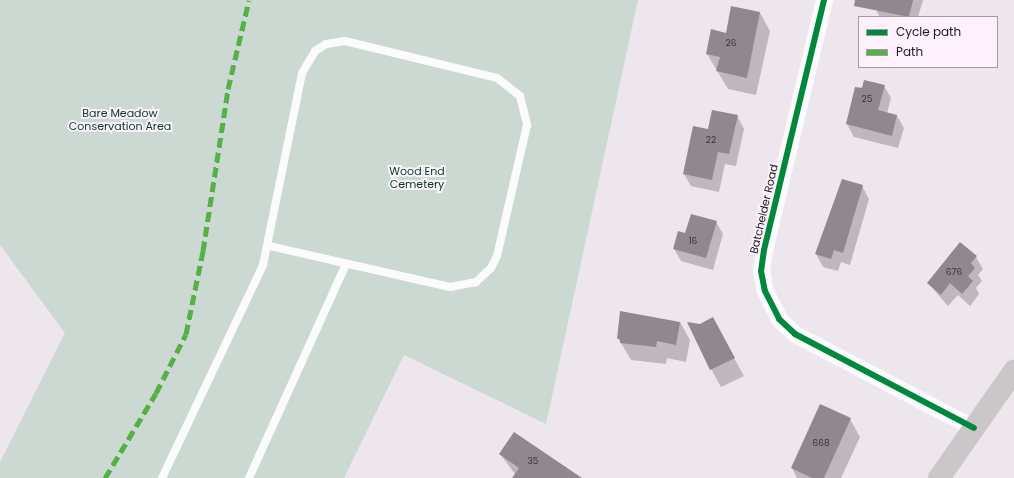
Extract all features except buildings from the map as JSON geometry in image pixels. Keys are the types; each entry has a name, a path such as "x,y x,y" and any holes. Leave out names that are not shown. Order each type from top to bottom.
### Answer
{"main road":[{"path":"939,478 1014,371"}],"street":[{"name":"Batchelder Road","path":"824,0 764,250 761,271 765,291 779,319 795,334 974,428"}],"lane":[{"path":"162,478 256,281 268,246 302,73 315,51 326,44 345,41 490,76 510,85 523,103 527,125 497,256 487,273 470,284 450,287 268,246"},
{"path":"249,478 346,264"}],"green space":[{"name":"Wood End Cemetery","path":"0,0 638,0 546,424 404,355 344,478 0,478 0,462 65,333 0,245"}],"marked path":[{"path":"105,478 156,393 186,334 203,251 228,89 249,0"}],"cycle path":[{"path":"824,0 764,250 761,271 765,291 779,319 795,334 974,428"}],"park label":[{"name":"Bare Meadow Conservation Area","path":"120,120"}]}
